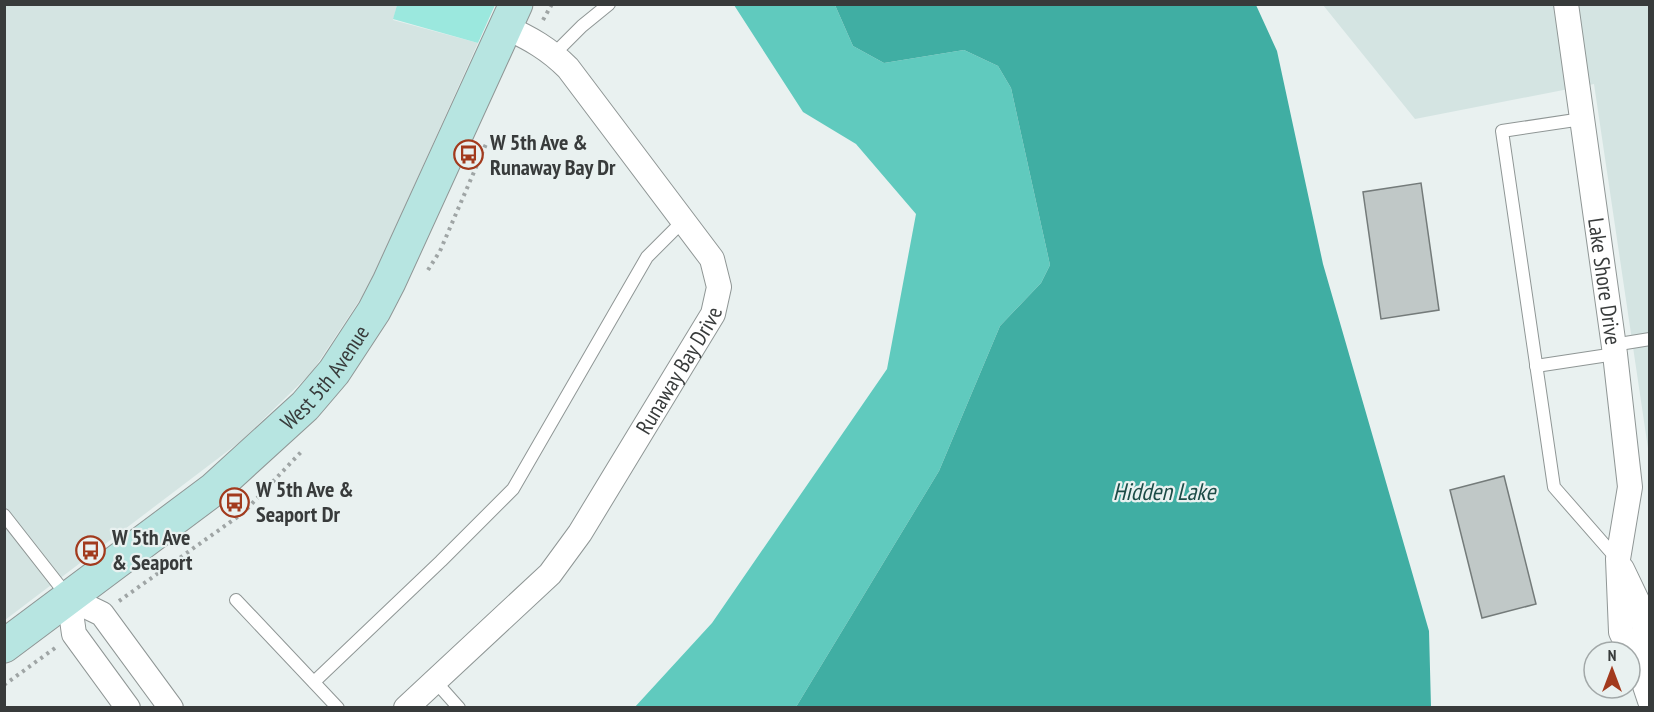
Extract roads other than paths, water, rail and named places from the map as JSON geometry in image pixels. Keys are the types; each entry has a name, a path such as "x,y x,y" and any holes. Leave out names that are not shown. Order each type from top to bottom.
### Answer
{"main road":[{"name":"West 5th Avenue","path":"4,646 214,489 305,406 334,372 374,311 389,282 511,16"}],"street":[{"name":"Lake Shore Drive","path":"1566,4 1614,350 1630,487 1618,559"},
{"name":"Runaway Bay Drive","path":"406,708 550,574 580,533 713,314 719,287 712,259 568,68 554,54 532,39 511,16"},
{"path":"1618,559 1643,613 1645,638 1641,674 1650,701"},
{"path":"69,598 75,634 128,708"},
{"path":"69,598 102,614 171,708"}],"lane":[{"path":"554,54 582,26 609,4"},
{"path":"1582,119 1502,131 1554,488 1618,559"},
{"path":"314,682 513,489 647,257 683,221"},
{"path":"1536,366 1614,350 1650,339"},
{"path":"4,515 69,598"},
{"path":"236,600 338,708"},
{"path":"435,681 459,708"}],"water":[{"name":"Hidden Lake","path":"835,5 1256,5 1277,51 1323,264 1429,631 1431,707 796,707 939,471 1000,326 1041,283 1050,265 1011,88 998,66 964,50 884,63 853,46"}],"place":[{"name":"W 5th Ave & Runaway Bay Dr","path":"469,155"},
{"name":"W 5th Ave & Seaport Dr","path":"235,502"},
{"name":"W 5th Ave & Seaport","path":"91,550"}]}
